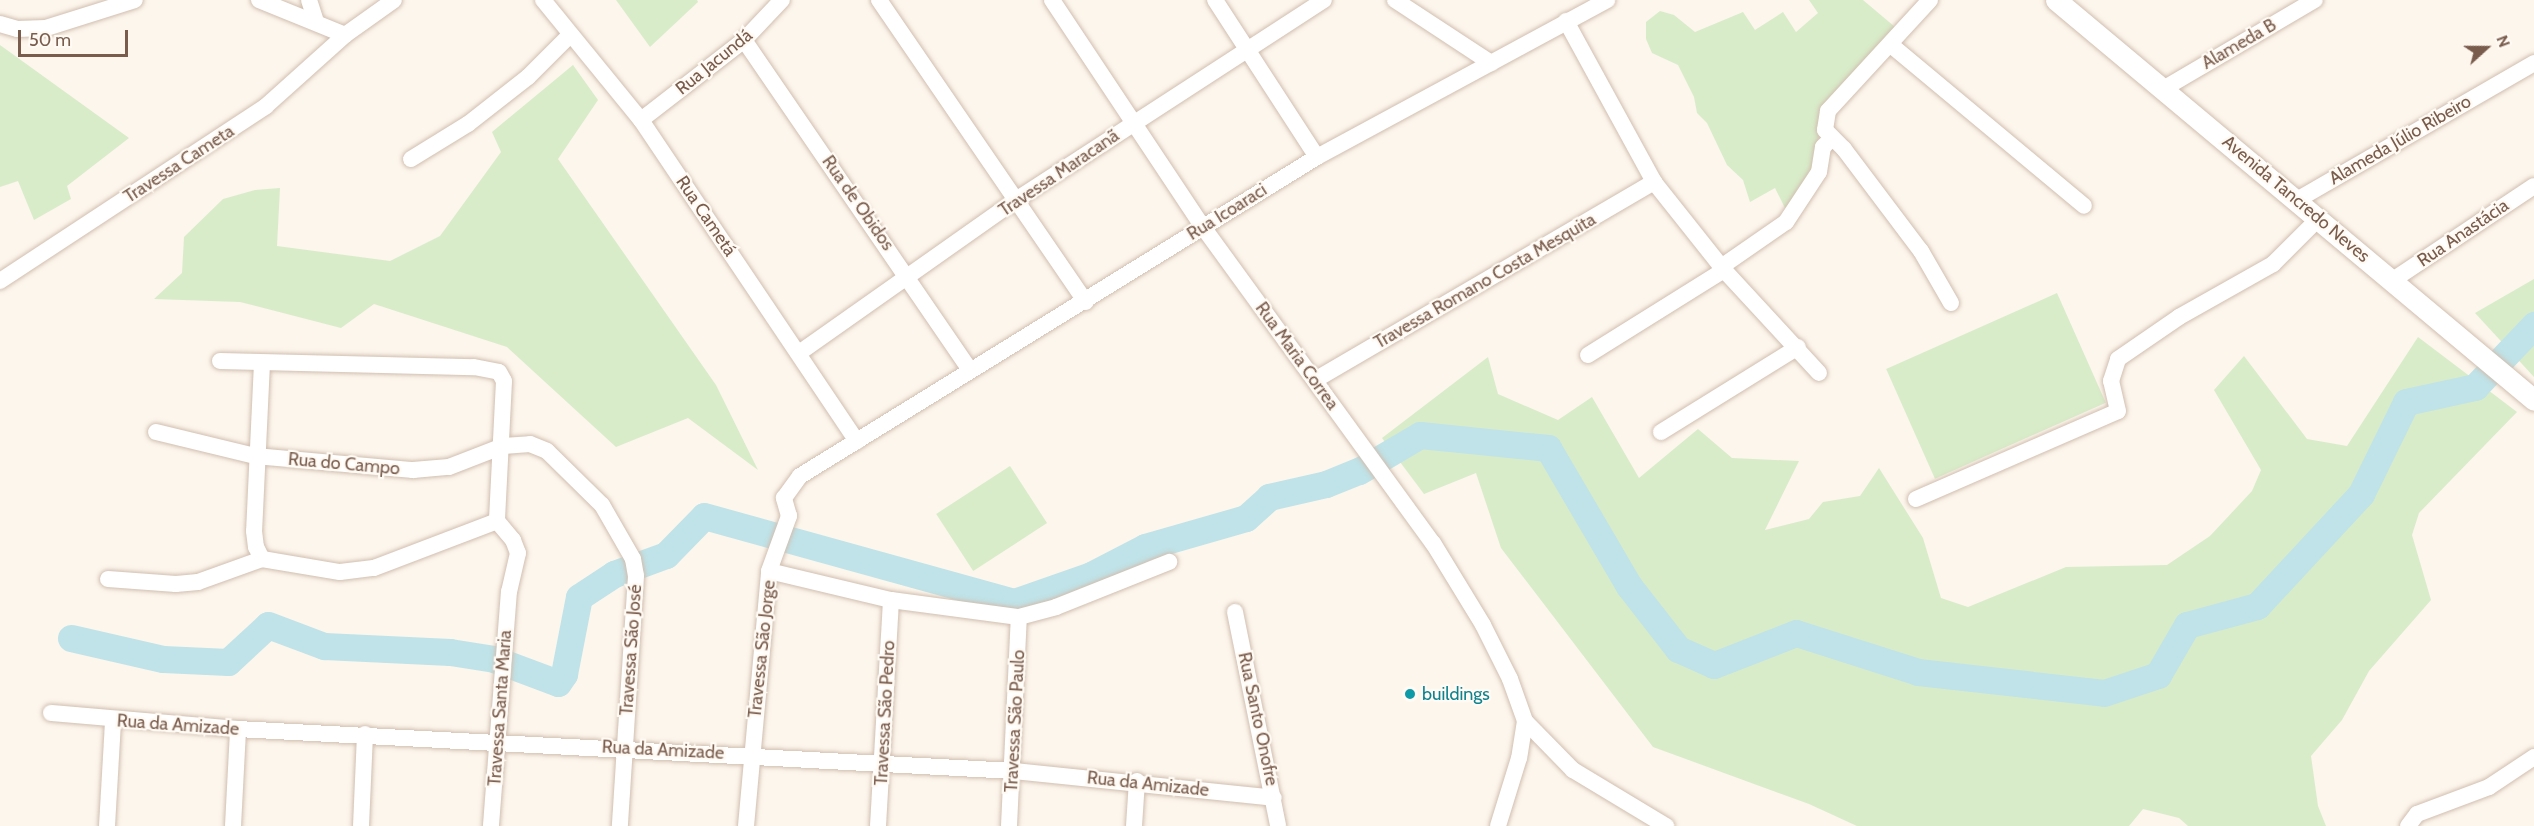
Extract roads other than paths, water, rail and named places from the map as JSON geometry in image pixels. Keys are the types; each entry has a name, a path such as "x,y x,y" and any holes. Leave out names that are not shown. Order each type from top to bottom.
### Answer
{"street":[{"path":"0,24 17,29 46,28 135,0"},
{"path":"260,0 316,21 345,35 394,0"},
{"path":"309,0 316,21"},
{"name":"Rua Cametá","path":"543,0 641,120 857,441"},
{"name":"Rua Jacundá","path":"641,120 744,40 782,0"},
{"path":"879,0 1086,302"},
{"name":"Rua Maria Correa","path":"1052,0 1136,122 1203,227 1381,470 1483,626 1510,679 1525,721"},
{"path":"1215,0 1249,48 1317,157"},
{"name":"Travessa Maracanã","path":"799,353 1016,200 1324,0"},
{"path":"1395,0 1421,6 1491,63"},
{"name":"Rua Icoaraci","path":"857,441 969,369 1086,302 1317,157 1607,0"},
{"path":"1930,0 1828,111 1825,130 1844,149 1921,251 1951,303"},
{"name":"Avenida Tancredo Neves","path":"2056,0 2534,400"},
{"name":"Alameda B","path":"2163,89 2315,0"},
{"path":"1566,21 1654,182 1723,268 1798,347 1819,373"},
{"name":"Travessa Cameta","path":"1,277 266,106 345,35"},
{"path":"411,159 468,124 528,77 570,35"},
{"name":"Rua de Obidos","path":"744,40 908,275 969,369"},
{"path":"1891,45 2084,206"},
{"name":"Alameda Júlio Ribeiro","path":"2297,200 2534,63"},
{"path":"1588,355 1723,268 1786,222 1819,172 1823,147 1832,138"},
{"name":"Travessa Romano Costa Mesquita","path":"1315,380 1654,182"},
{"name":"Rua Anastácia","path":"2393,280 2534,186"},
{"path":"1916,499 2118,411 2111,381 2118,359 2179,317 2273,264 2319,218"},
{"path":"1661,432 1798,347"},
{"path":"108,579 176,584 198,582 262,559 340,572 374,568 497,520 503,446 504,381 499,372 474,367 220,361"},
{"path":"262,363 255,456 254,531 256,547 262,559"},
{"name":"Rua do Campo","path":"156,432 255,456 413,470 449,467 503,446 530,444"},
{"name":"Travessa São Jorge","path":"746,826 769,571 789,516 784,498 791,485 813,466 857,441"},
{"name":"Travessa São José","path":"530,444 547,451 602,505 633,559 636,576 620,826"},
{"name":"Travessa Santa Maria","path":"491,826 509,591 518,553 513,540 497,520"},
{"path":"769,571 891,600 1019,617 1056,607 1169,562"},
{"name":"Travessa São Pedro","path":"878,826 891,600"},
{"name":"Rua Santo Onofre","path":"1235,612 1278,826"},
{"name":"Travessa São Paulo","path":"1009,826 1014,771 1019,617"},
{"name":"Rua da Amizade","path":"51,713 113,721 238,729 496,741 1014,771 1137,781 1274,798"},
{"path":"107,826 113,721"},
{"path":"1498,826 1519,758 1525,721"},
{"path":"1525,721 1573,770 1666,826"},
{"path":"233,826 238,729"},
{"path":"361,826 365,734"},
{"path":"2408,826 2417,814 2489,787 2534,757"},
{"path":"1134,826 1137,781"}],"waterway":[{"path":"71,638 163,659 228,662 268,625 324,646 450,652 494,659 558,683 564,674 579,597 614,574 666,555 704,516 1014,602 1091,575 1145,547 1246,518 1269,497 1326,484 1359,471 1420,435 1548,448 1629,586 1678,649 1714,665 1796,633 1918,672 2104,693 2158,675 2187,625 2257,606 2361,494 2406,402 2475,387 2534,325"}],"place":[{"name":"buildings","path":"1410,694"}]}
